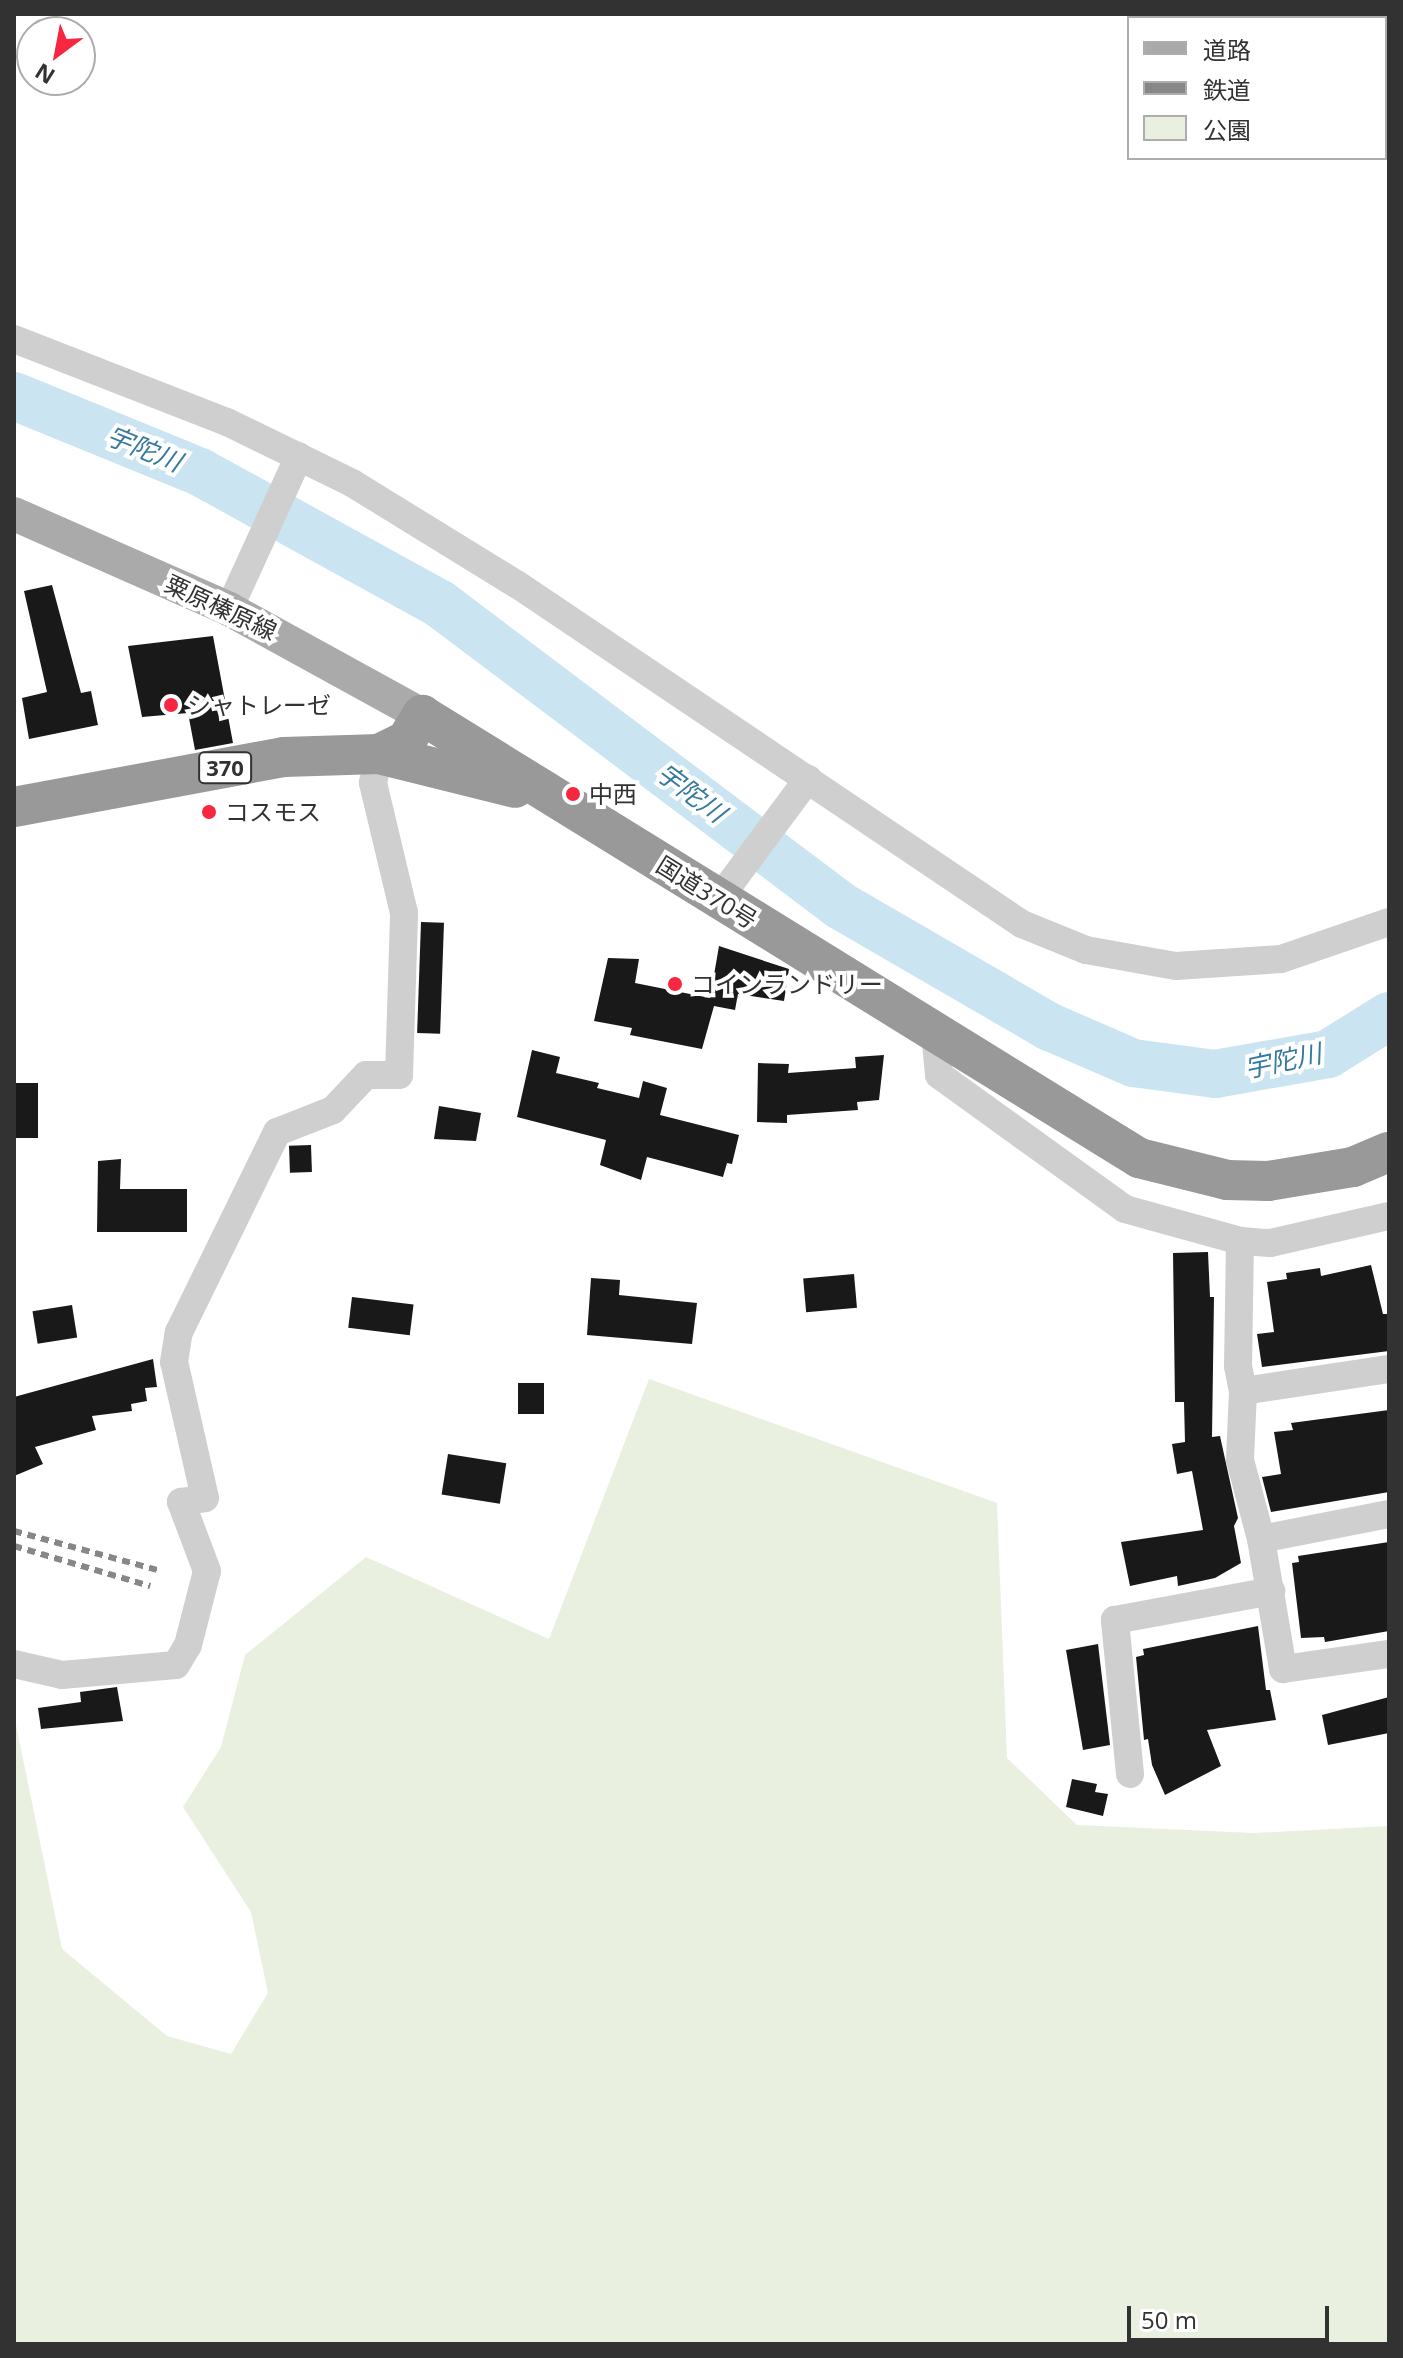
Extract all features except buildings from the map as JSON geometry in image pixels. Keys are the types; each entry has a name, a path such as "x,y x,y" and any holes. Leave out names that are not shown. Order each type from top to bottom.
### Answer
{"highway":[{"path":"379,754 406,741 422,715"},
{"name":"国道370号","path":"422,715 724,892 935,1032 1139,1158 1189,1173 1268,1181 1353,1167 1389,1152"},
{"path":"379,754 494,781 580,810"},
{"name":"370","path":"14,807 284,757 379,754"}],"main road":[{"name":"粟原榛原線","path":"14,514 229,609 422,715"}],"street":[{"path":"14,339 227,422 518,585 805,783 1022,924 1086,950 1176,966 1281,959 1389,922"},
{"path":"229,609 296,461"},
{"path":"14,1664 62,1675 176,1665 188,1645 207,1571 181,1502 205,1498 174,1362 179,1332 277,1132 333,1110 366,1075 399,1075 404,913 373,783 379,754"},
{"path":"724,892 805,783"},
{"path":"935,1032 939,1075 1125,1209 1240,1241 1270,1243 1389,1216"},
{"path":"1240,1241 1238,1366 1243,1391 1240,1460 1261,1539 1283,1669 1389,1654"},
{"path":"1243,1391 1389,1369"},
{"path":"1261,1539 1389,1514"},
{"path":"1130,1774 1115,1620 1271,1591"}],"green space":[{"path":"649,1379 997,1503 1007,1758 1077,1825 1254,1833 1389,1826 1389,2344 14,2344 14,1715 62,1949 167,2036 231,2054 268,1993 251,1912 183,1807 221,1747 245,1655 366,1557 549,1639"}],"waterway":[{"name":"宇陀川","path":"14,396 200,472 440,604 841,906 1050,1027 1133,1063 1215,1074 1328,1054 1389,1016"}],"railway":[{"path":"14,1531 161,1571"},
{"path":"14,1546 150,1586"}],"place":[{"name":"シャトレーゼ","path":"171,705"},
{"name":"中西","path":"573,794"},
{"name":"コスモス","path":"209,812"},
{"name":"コインランドリー","path":"675,984"}]}
